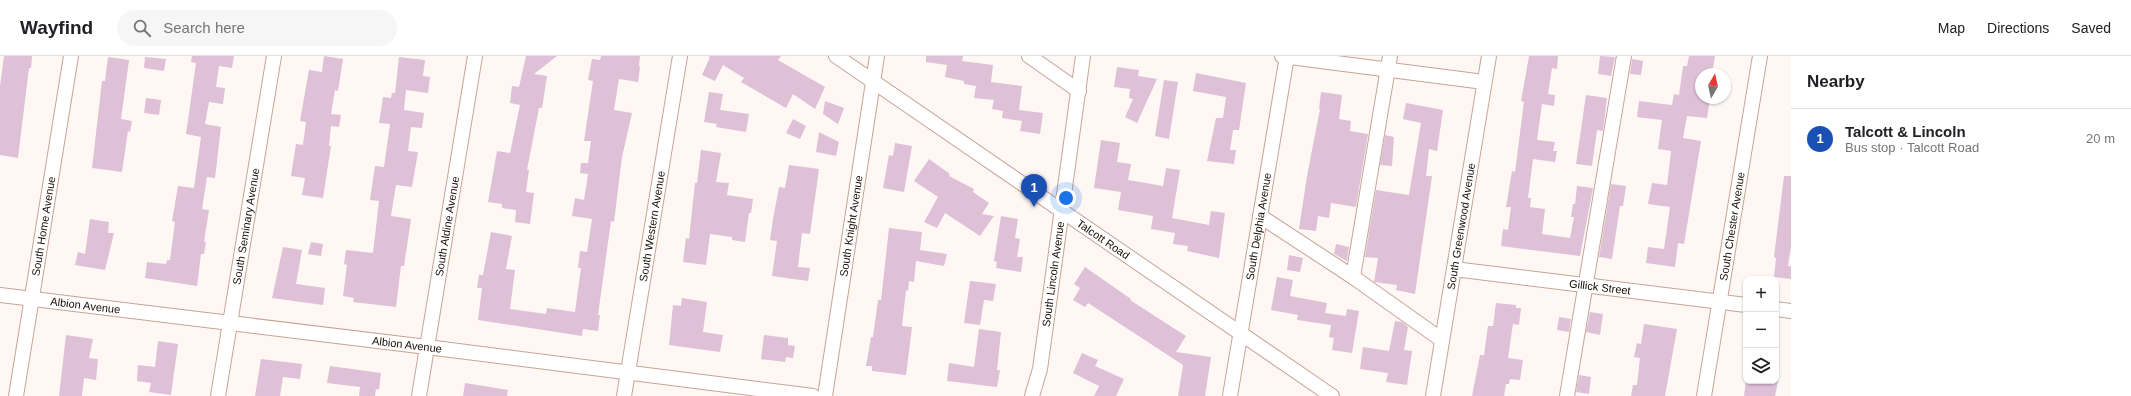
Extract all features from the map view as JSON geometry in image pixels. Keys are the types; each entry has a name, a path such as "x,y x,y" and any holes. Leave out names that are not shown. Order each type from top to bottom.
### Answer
{"street":[{"name":"South Home Avenue","path":"16,396 72,56"},
{"name":"South Seminary Avenue","path":"218,396 274,56"},
{"name":"South Aldine Avenue","path":"419,396 475,56"},
{"name":"South Western Avenue","path":"624,396 680,56"},
{"name":"Talcott Road","path":"836,56 873,83 1062,210 1241,335 1332,396"},
{"name":"South Knight Avenue","path":"825,396 877,56"},
{"path":"1029,56 1079,91"},
{"name":"South Lincoln Avenue","path":"1032,396 1040,369 1083,56"},
{"path":"1286,56 1388,63 1484,82"},
{"name":"South Delphia Avenue","path":"1230,396 1286,56"},
{"name":"South Greenwood Avenue","path":"1433,396 1489,56"},
{"path":"1567,396 1624,56"},
{"name":"South Chester Avenue","path":"1704,396 1760,56"},
{"path":"1353,277 1388,63"},
{"path":"1260,216 1353,277 1442,340"},
{"name":"Gillick Street","path":"1454,269 1743,306"},
{"name":"Albion Avenue","path":"0,295 230,322 813,396"},
{"path":"1779,309 1791,311"}],"building":[{"path":"4,56 32,56 31,68 29,68 18,158 0,155 0,86"},
{"path":"192,56 234,56 232,68 219,66 216,87 225,88 223,104 209,102 205,124 221,127 215,178 207,177 202,209 209,210 204,242 206,242 204,254 201,254 197,286 145,278 147,262 166,264 167,260 170,260 175,222 172,221 178,186 194,188 201,137 186,134 196,63 191,62"},
{"path":"324,56 343,59 338,91 335,90 331,114 341,115 339,127 331,126 329,146 331,146 323,198 302,195 305,178 291,176 296,144 303,145 306,122 300,121 309,70 322,72"},
{"path":"526,56 557,56 534,74 547,76 542,108 539,108 527,170 529,170 526,192 534,193 530,224 515,222 516,210 502,208 502,204 488,202 497,151 510,153 520,105 510,103 512,86 519,87"},
{"path":"601,56 640,56 640,67 638,82 619,79 614,110 632,113 622,157 614,222 611,221 598,315 600,315 598,331 583,329 582,336 478,320 482,288 477,288 479,275 483,275 491,232 512,236 506,269 515,270 510,309 546,314 547,308 575,312 581,268 578,268 580,251 587,252 592,219 572,216 575,198 584,200 588,174 580,173 581,163 588,163 591,141 584,141 593,81 588,80 592,59 600,60"},
{"path":"708,56 781,56 778,60 825,87 815,109 793,94 786,108 741,82 744,78 723,65 715,81 702,75 710,57"},
{"path":"926,56 963,56 962,61 993,65 991,82 1022,86 1019,110 1043,113 1040,134 1020,131 1022,121 1002,118 1003,111 992,109 994,100 974,98 976,86 964,84 964,81 945,77 947,65 926,62"},
{"path":"1529,56 1558,56 1557,69 1552,68 1548,94 1555,95 1554,106 1542,104 1537,140 1555,142 1553,151 1557,151 1555,162 1533,159 1528,198 1531,198 1530,207 1545,209 1542,234 1570,238 1574,217 1571,217 1573,204 1575,204 1577,186 1593,188 1580,256 1501,246 1503,229 1508,230 1511,207 1506,207 1512,171 1515,172 1524,102 1521,101"},
{"path":"1600,56 1615,57 1611,76 1598,74"},
{"path":"1689,56 1715,56 1713,68 1695,68 1695,104 1709,104 1707,118 1687,116 1683,138 1701,141 1684,244 1678,243 1675,267 1646,263 1648,247 1664,249 1670,207 1648,204 1652,183 1667,185 1671,151 1658,149 1662,120 1637,117 1639,101 1672,105 1674,94 1679,95 1683,66 1687,66"},
{"path":"108,57 129,60 121,119 132,121 130,132 128,131 122,172 92,168 102,81 105,81"},
{"path":"145,57 166,59 164,71 144,68"},
{"path":"399,57 425,60 423,76 430,77 428,93 406,90 404,110 424,113 422,128 411,127 408,151 418,152 412,187 396,185 391,216 411,219 404,266 401,266 396,307 353,302 354,298 343,296 347,265 344,264 346,250 373,253 379,201 370,200 375,166 384,167 390,124 379,123 383,97 391,98 392,93 395,93"},
{"path":"1632,59 1643,61 1641,75 1630,74"},
{"path":"1117,67 1139,70 1138,76 1157,79 1137,123 1125,117 1133,99 1129,98 1130,89 1114,87"},
{"path":"1196,73 1246,83 1239,130 1233,130 1230,150 1236,150 1234,164 1207,161 1216,118 1223,118 1226,97 1193,91"},
{"path":"1164,80 1178,82 1169,139 1155,136"},
{"path":"709,92 723,94 720,110 749,114 746,132 716,127 717,124 704,122"},
{"path":"1321,92 1342,95 1339,119 1351,121 1350,131 1368,134 1356,207 1331,203 1329,218 1318,216 1316,231 1299,229 1307,176 1320,109"},
{"path":"1586,95 1607,98 1603,131 1597,130 1592,166 1576,164"},
{"path":"146,98 161,100 159,115 144,113"},
{"path":"825,101 844,108 838,124 823,114"},
{"path":"1406,103 1443,110 1437,151 1429,149 1426,176 1432,176 1415,294 1396,290 1397,285 1374,282 1378,258 1365,257 1376,190 1409,195 1421,123 1403,119"},
{"path":"793,119 806,126 800,139 786,133"},
{"path":"819,132 839,142 836,156 816,152"},
{"path":"1385,135 1394,137 1392,166 1380,165"},
{"path":"1101,140 1120,143 1117,162 1131,164 1128,180 1163,186 1166,168 1180,170 1172,218 1209,225 1211,211 1225,213 1219,258 1187,251 1188,246 1173,244 1175,233 1151,229 1153,216 1118,210 1121,192 1094,188"},
{"path":"895,143 912,146 904,192 883,188 889,155 893,156"},
{"path":"701,150 721,153 716,182 729,183 727,195 753,199 751,213 749,213 745,242 732,240 732,237 710,234 706,265 683,262 686,238 689,239 695,183 697,183"},
{"path":"929,159 950,174 949,176 974,189 973,192 989,203 982,214 994,216 980,236 945,213 937,228 924,222 938,197 914,181"},
{"path":"789,165 819,169 810,234 802,233 798,267 810,268 808,281 772,276 777,241 770,240 773,219 779,187 785,188"},
{"path":"1784,176 1791,176 1791,246 1788,266 1791,266 1791,279 1774,276 1776,258 1774,257"},
{"path":"1611,184 1626,186 1623,206 1620,206 1612,259 1599,257"},
{"path":"1001,216 1018,219 1015,238 1020,239 1017,257 1023,257 1021,272 996,268 997,262 994,261"},
{"path":"90,219 109,222 108,233 114,233 105,270 75,265 78,252 85,254"},
{"path":"889,228 922,232 920,250 947,254 944,266 916,261 914,282 909,281 908,291 906,290 902,326 912,327 906,375 872,371 872,366 866,366 871,337 873,337 878,300 881,300"},
{"path":"311,242 323,244 321,256 308,254"},
{"path":"1336,244 1349,247 1347,261 1334,254"},
{"path":"283,247 302,250 296,284 325,288 323,305 272,298"},
{"path":"1289,255 1303,258 1300,272 1287,270"},
{"path":"1085,267 1131,299 1130,300 1186,336 1176,352 1211,357 1205,396 1178,396 1183,365 1088,303 1085,307 1073,300 1080,288 1074,284"},
{"path":"1277,277 1293,280 1290,296 1327,303 1325,313 1346,316 1347,309 1359,311 1352,353 1332,350 1334,338 1329,337 1331,325 1297,320 1298,315 1271,310"},
{"path":"970,281 996,284 993,301 984,300 980,325 964,323"},
{"path":"682,298 707,302 703,332 723,335 720,352 669,345 673,305 681,306"},
{"path":"1496,303 1516,305 1516,308 1521,308 1519,325 1513,324 1508,358 1523,360 1520,380 1510,379 1509,384 1506,384 1504,396 1472,396 1480,355 1484,355 1488,326 1493,326"},
{"path":"1590,312 1603,314 1600,335 1586,332"},
{"path":"1559,317 1571,319 1569,332 1557,330"},
{"path":"1395,321 1402,322 1408,327 1404,350 1412,351 1407,385 1386,382 1388,373 1360,369 1363,347 1389,351"},
{"path":"1644,324 1677,329 1665,396 1631,396 1633,385 1637,385 1640,358 1634,357 1637,343 1641,344"},
{"path":"979,329 1001,332 997,370 1000,370 997,387 947,381 949,363 974,367"},
{"path":"66,335 93,339 89,358 98,359 96,380 84,378 82,396 59,396"},
{"path":"764,335 788,338 788,345 795,346 793,358 786,357 785,362 761,359"},
{"path":"158,341 178,344 171,395 149,392 151,383 137,381 138,365 155,367"},
{"path":"1082,353 1098,360 1095,366 1124,379 1116,396 1094,396 1099,386 1073,373"},
{"path":"261,359 302,364 300,379 283,377 280,396 255,396"},
{"path":"330,366 381,373 379,390 376,389 375,396 359,396 360,387 327,383"},
{"path":"1579,375 1591,377 1589,394 1576,392"},
{"path":"465,383 508,390 507,396 463,396"},
{"path":"1746,384 1777,384 1775,396 1744,396"}],"place":[{"name":"Talcott & Lincoln","path":"1034,207"}]}
